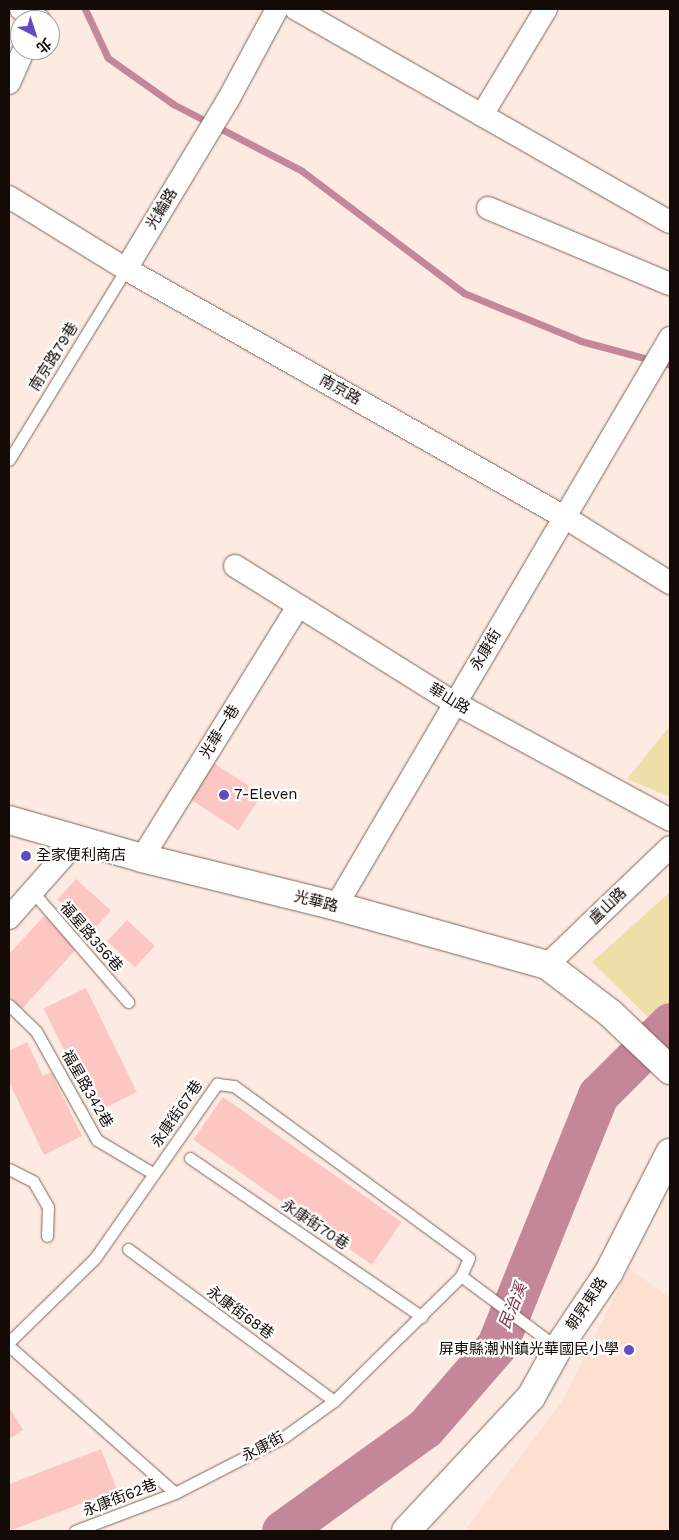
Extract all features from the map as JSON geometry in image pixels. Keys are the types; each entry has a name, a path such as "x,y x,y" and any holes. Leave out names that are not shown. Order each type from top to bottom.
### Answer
{"street":[{"name":"光輪路","path":"126,269 228,100 277,9"},
{"path":"296,9 670,222"},
{"path":"482,115 546,9"},
{"path":"9,83 19,60"},
{"name":"南京路","path":"9,197 126,269 566,518 670,583"},
{"path":"488,208 670,284"},
{"name":"永康街","path":"336,906 453,702 566,518 670,338"},
{"name":"華山路","path":"235,566 453,702 670,820"},
{"name":"光華一巷","path":"142,858 298,606"},
{"name":"光華路","path":"9,820 142,858 336,906 547,965 610,1013 670,1070"},
{"path":"9,918 79,839"},
{"name":"盧山路","path":"547,965 670,847"},
{"name":"朝昇東路","path":"406,1531 531,1397 558,1348 609,1272 670,1154"}],"lane":[{"name":"南京路79巷","path":"9,460 126,269"},
{"name":"福星路356巷","path":"32,891 128,1002"},
{"name":"福星路342巷","path":"9,1005 36,1031 98,1140 154,1174"},
{"name":"永康街67巷","path":"9,1342 95,1258 217,1084 234,1086 469,1258 461,1276"},
{"name":"永康街70巷","path":"190,1158 422,1317"},
{"path":"9,1169 33,1181 48,1207 47,1236"},
{"name":"永康街68巷","path":"128,1249 334,1401"},
{"path":"461,1276 508,1313 558,1348"},
{"name":"永康街","path":"175,1493 284,1436 334,1401 422,1317 461,1276"},
{"path":"9,1346 175,1493"},
{"name":"永康街62巷","path":"76,1531 175,1493"}],"shaded area":[{"path":"670,726 670,797 627,779"},
{"path":"670,892 670,1039 592,962"},
{"name":"屏東縣潮州鎮光華國民小學","path":"629,1268 670,1298 670,1531 464,1531 562,1401"}],"building":[{"name":"7-Eleven","path":"209,760 262,794 238,830 186,796"},
{"path":"76,879 111,910 92,931 57,900"},
{"path":"44,916 78,947 22,1009 9,997 9,954"},
{"path":"127,920 155,946 135,967 107,941"},
{"path":"86,988 137,1092 95,1113 44,1009"},
{"path":"27,1042 43,1076 51,1072 82,1136 44,1155 9,1082 9,1051"},
{"path":"223,1097 402,1222 372,1265 193,1140"},
{"path":"9,1407 23,1430 9,1439"},
{"path":"101,1449 117,1490 9,1531 9,1484"}],"waterway":[{"path":"85,9 108,58 173,104 302,171 464,293 581,341 670,365"},
{"name":"民治溪","path":"282,1531 425,1428 497,1345 598,1095 670,1023"}],"place":[{"name":"7-Eleven","path":"224,795"},
{"name":"全家便利商店","path":"26,856"},
{"name":"屏東縣潮州鎮光華國民小學","path":"629,1350"}]}
